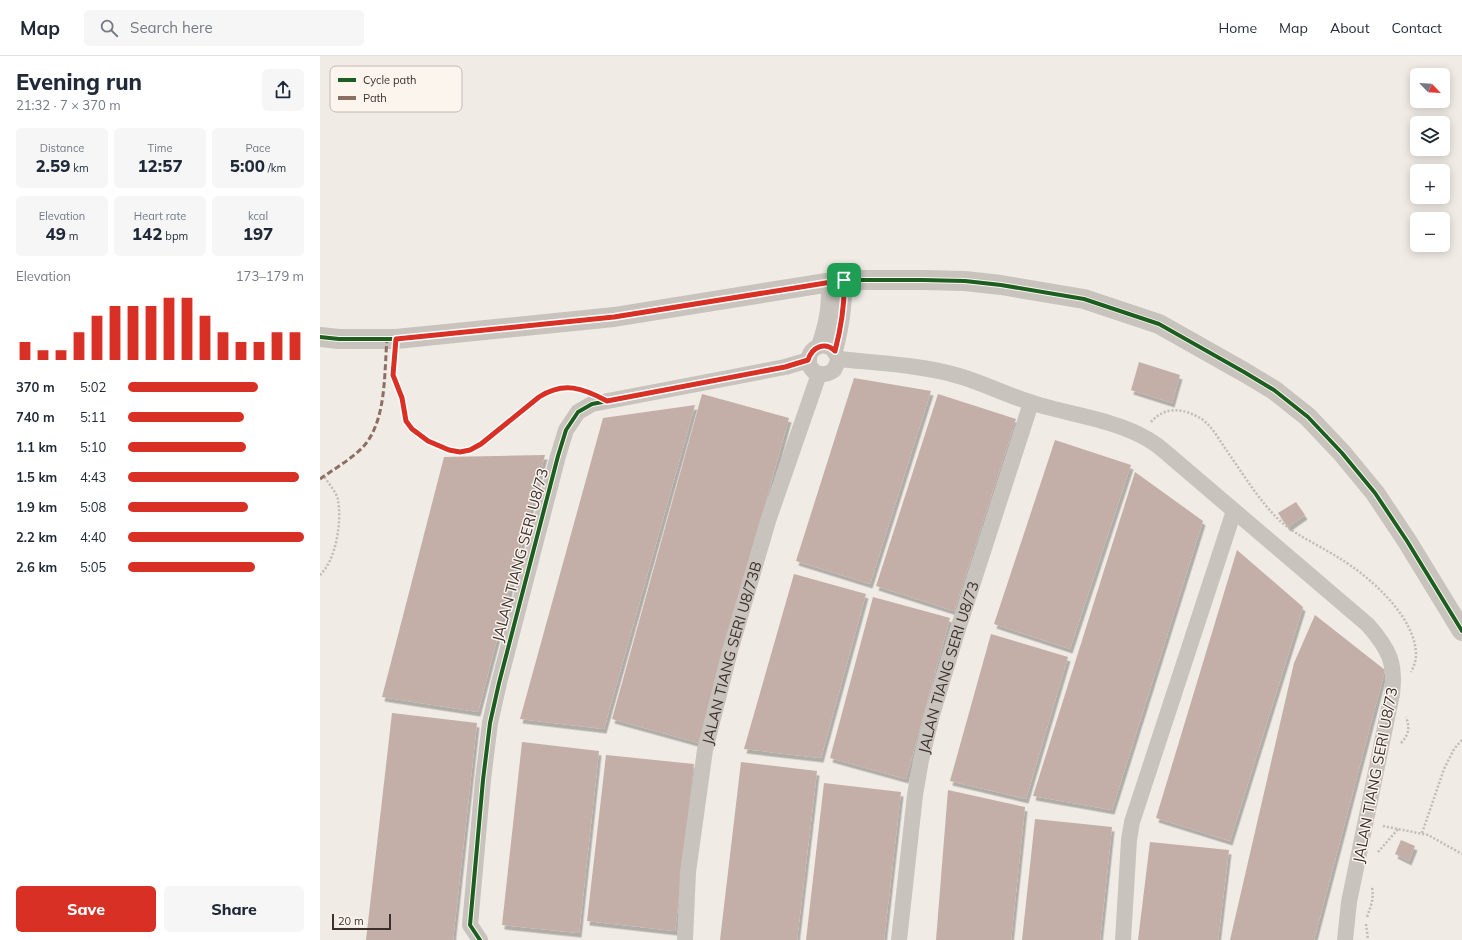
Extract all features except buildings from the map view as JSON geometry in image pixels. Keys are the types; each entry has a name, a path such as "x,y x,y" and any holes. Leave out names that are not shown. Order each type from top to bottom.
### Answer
{"street":[{"path":"819,346 828,317 829,292 836,281"},
{"path":"836,281 844,302 837,355 834,370 824,375 819,374 813,371 808,360 810,354 819,346 828,346 837,355"},
{"path":"320,337 339,339 396,339 614,317 836,281 965,281 1008,286 1084,299 1159,324 1274,390 1308,417 1342,453 1375,494 1462,632"},
{"name":"JALAN TIANG SERI U8/73","path":"837,355 958,375 988,385 1031,403 1117,425 1140,435 1163,450 1377,635 1390,656 1393,668 1392,694 1349,902 1345,940"},
{"name":"JALAN TIANG SERI U8/73","path":"480,940 470,925 483,780 490,723 498,683 566,430 578,412 592,404 785,367 808,360"},
{"name":"JALAN TIANG SERI U8/73B","path":"685,940 688,872 705,750 730,651 768,521 819,374"},
{"name":"JALAN TIANG SERI U8/73","path":"899,940 915,795 923,752 945,669 1031,403"},
{"path":"1123,940 1129,840 1134,815 1234,511"}],"path":[{"path":"396,339 393,375 402,398 406,421 420,436 449,450 460,452 470,450 481,444 548,391 560,388 570,388 591,392 607,401"},
{"path":"320,575 324,571 333,551 338,527 338,499 324,476"},
{"path":"1422,833 1446,764 1454,749 1462,740"},
{"path":"1366,822 1422,833 1443,842 1462,854"},
{"path":"1377,854 1400,828"},
{"path":"1368,940 1366,922 1373,896 1371,883"}],"marked path":[{"path":"320,479 362,448 376,425 383,396 387,339"}],"cycle path":[{"path":"320,337 339,339 396,339 614,317 844,280 965,281 1001,285 1084,299 1159,324 1274,390 1308,417 1342,453 1375,493 1407,541 1462,631"},
{"path":"480,940 470,925 483,780 490,723 499,683 566,430 578,412 592,404 785,367 809,360"}],"route":[{"path":"844,280 845,292 842,320 835,351 828,346 823,345 814,349 808,360 785,367 607,401 591,392 570,388 560,388 548,391 481,444 470,450 460,452 449,450 428,441 412,429 406,421 402,398 393,375 396,339 614,317 844,280"}]}
